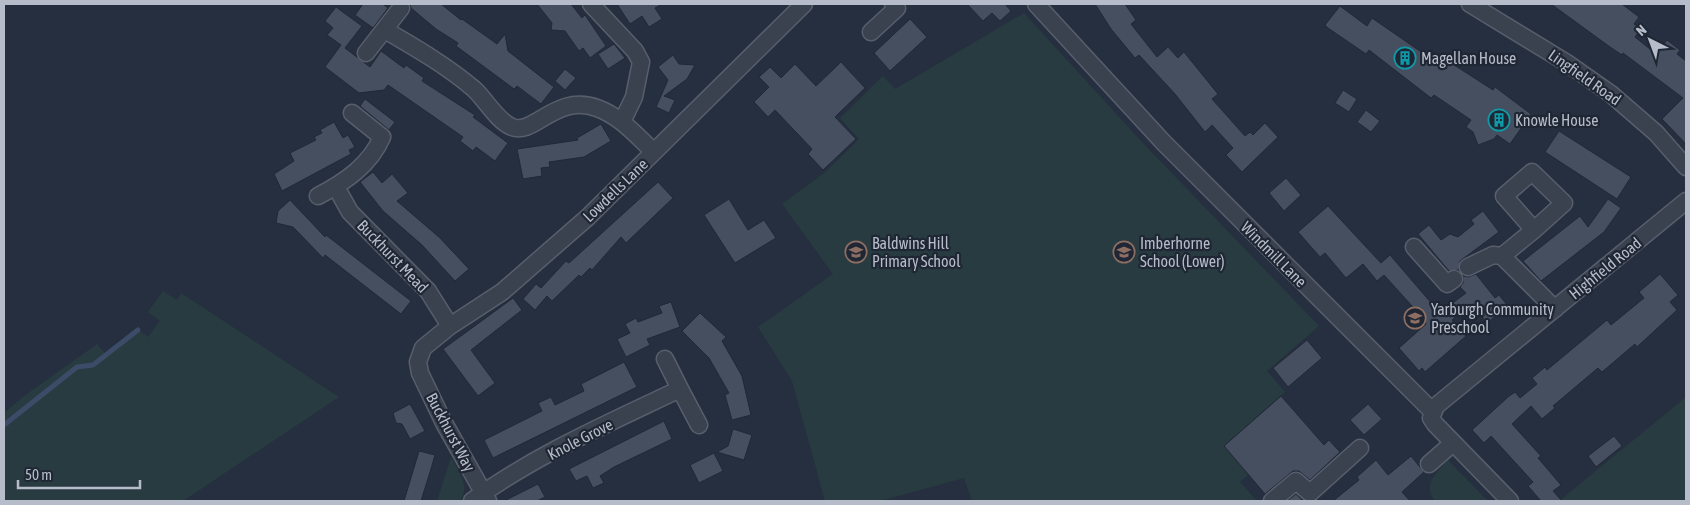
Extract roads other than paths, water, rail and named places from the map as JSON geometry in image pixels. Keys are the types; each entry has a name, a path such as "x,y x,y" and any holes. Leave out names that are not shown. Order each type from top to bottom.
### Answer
{"street":[{"path":"591,4 635,51 641,62 634,97 622,122"},
{"name":"Lowdells Lane","path":"418,362 422,348 450,326 502,292 588,217 804,4"},
{"path":"872,32 897,8 893,4"},
{"name":"Windmill Lane","path":"1036,4 1164,143 1433,412 1431,418 1435,424 1510,501"},
{"name":"Lingfield Road","path":"1475,5 1567,63 1611,94 1656,133 1686,167"},
{"path":"366,53 400,8"},
{"path":"385,30 437,61 474,90 512,127 523,128 535,124 556,109 566,105 579,104 597,108 622,122 654,152"},
{"path":"318,196 336,187 363,166 377,149 382,136 352,113"},
{"name":"Buckhurst Mead","path":"336,187 350,212 428,291 450,326"},
{"name":"Highfield Road","path":"1433,412 1443,399 1686,201"},
{"path":"1502,256 1534,230"},
{"path":"1414,247 1447,284 1454,279"},
{"path":"1468,267 1493,255 1502,256 1555,309"},
{"path":"665,359 699,425"},
{"name":"Buckhurst Way","path":"418,362 420,373 481,498"},
{"name":"Knole Grove","path":"481,498 500,481 586,435 680,389"},
{"path":"1429,464 1453,443"},
{"path":"1272,501 1296,481 1310,493 1360,448"}],"waterway":[{"path":"4,425 77,367 93,365 138,330"}],"place":[{"name":"Magellan House","path":"1405,58"},
{"name":"Knowle House","path":"1499,120"},
{"name":"Baldwins Hill Primary School","path":"856,252"},
{"name":"Imberhorne School (Lower)","path":"1124,252"},
{"name":"Yarburgh Community Preschool","path":"1415,318"}]}
